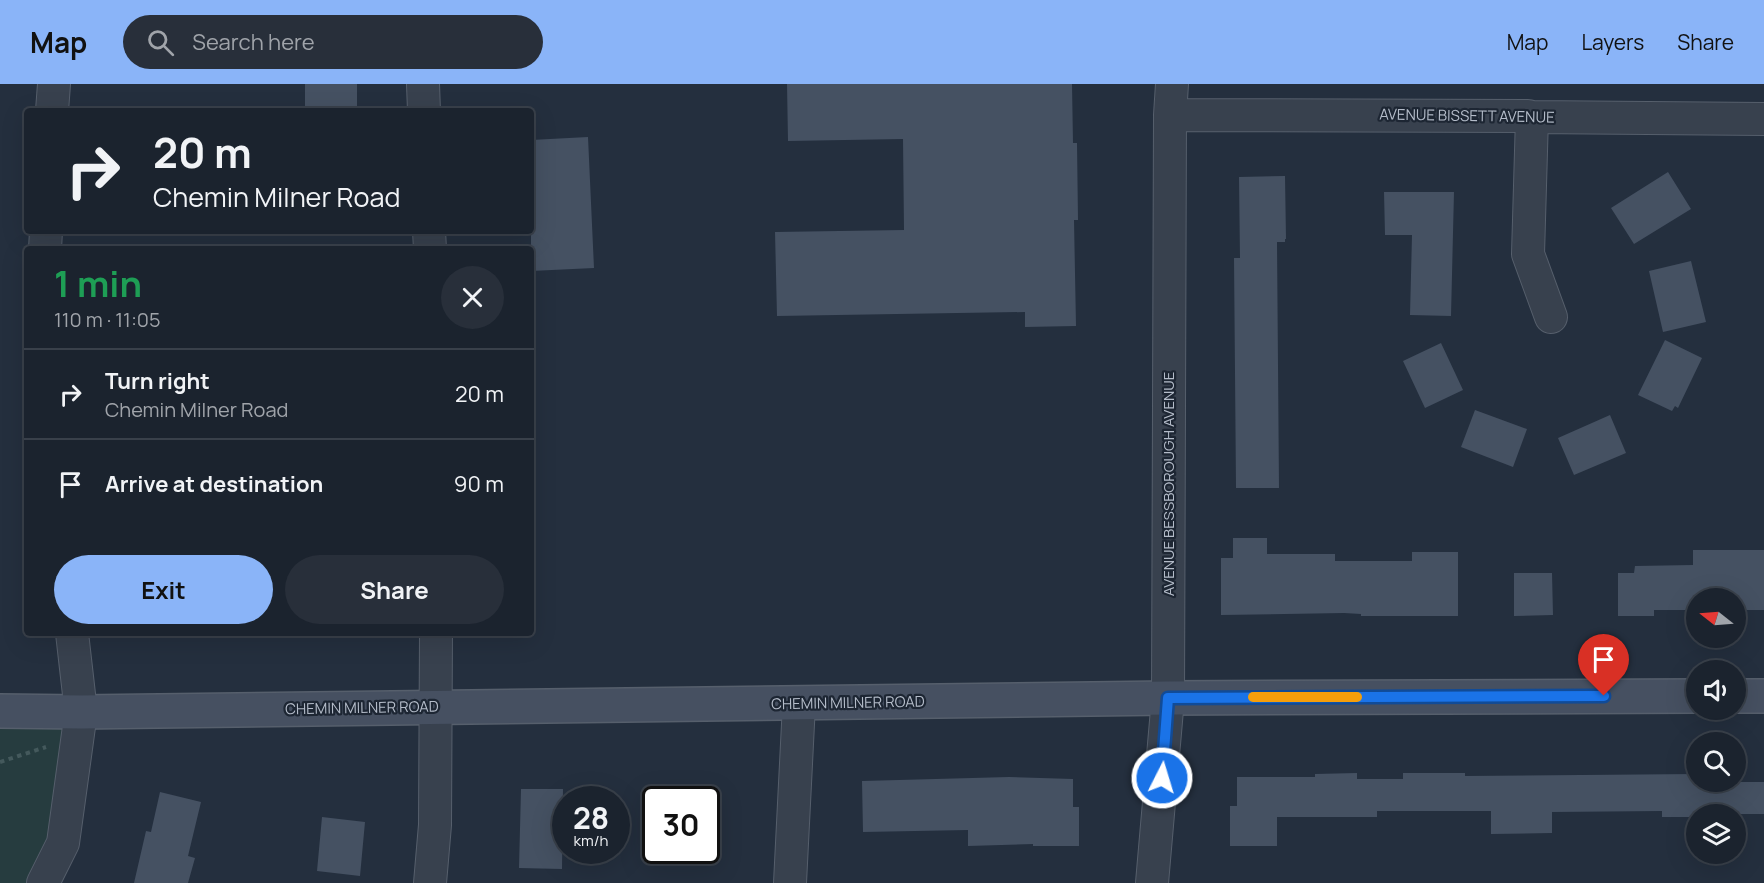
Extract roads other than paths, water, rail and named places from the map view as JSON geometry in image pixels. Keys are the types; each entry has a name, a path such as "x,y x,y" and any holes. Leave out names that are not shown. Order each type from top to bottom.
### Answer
{"street":[{"path":"52,108 54,84"},
{"path":"423,84 424,108"},
{"name":"AVENUE BESSBOROUGH AVENUE","path":"1152,883 1168,698 1172,84"},
{"name":"AVENUE BISSETT AVENUE","path":"1170,115 1764,119"},
{"path":"1532,117 1528,254 1551,317"},
{"path":"43,883 63,843 81,712 72,636"},
{"path":"430,883 435,825 436,636"},
{"name":"CHEMIN MILNER ROAD","path":"0,711 81,712 1168,698 1686,696"},
{"path":"1746,696 1764,696"},
{"path":"790,883 799,704"}]}
